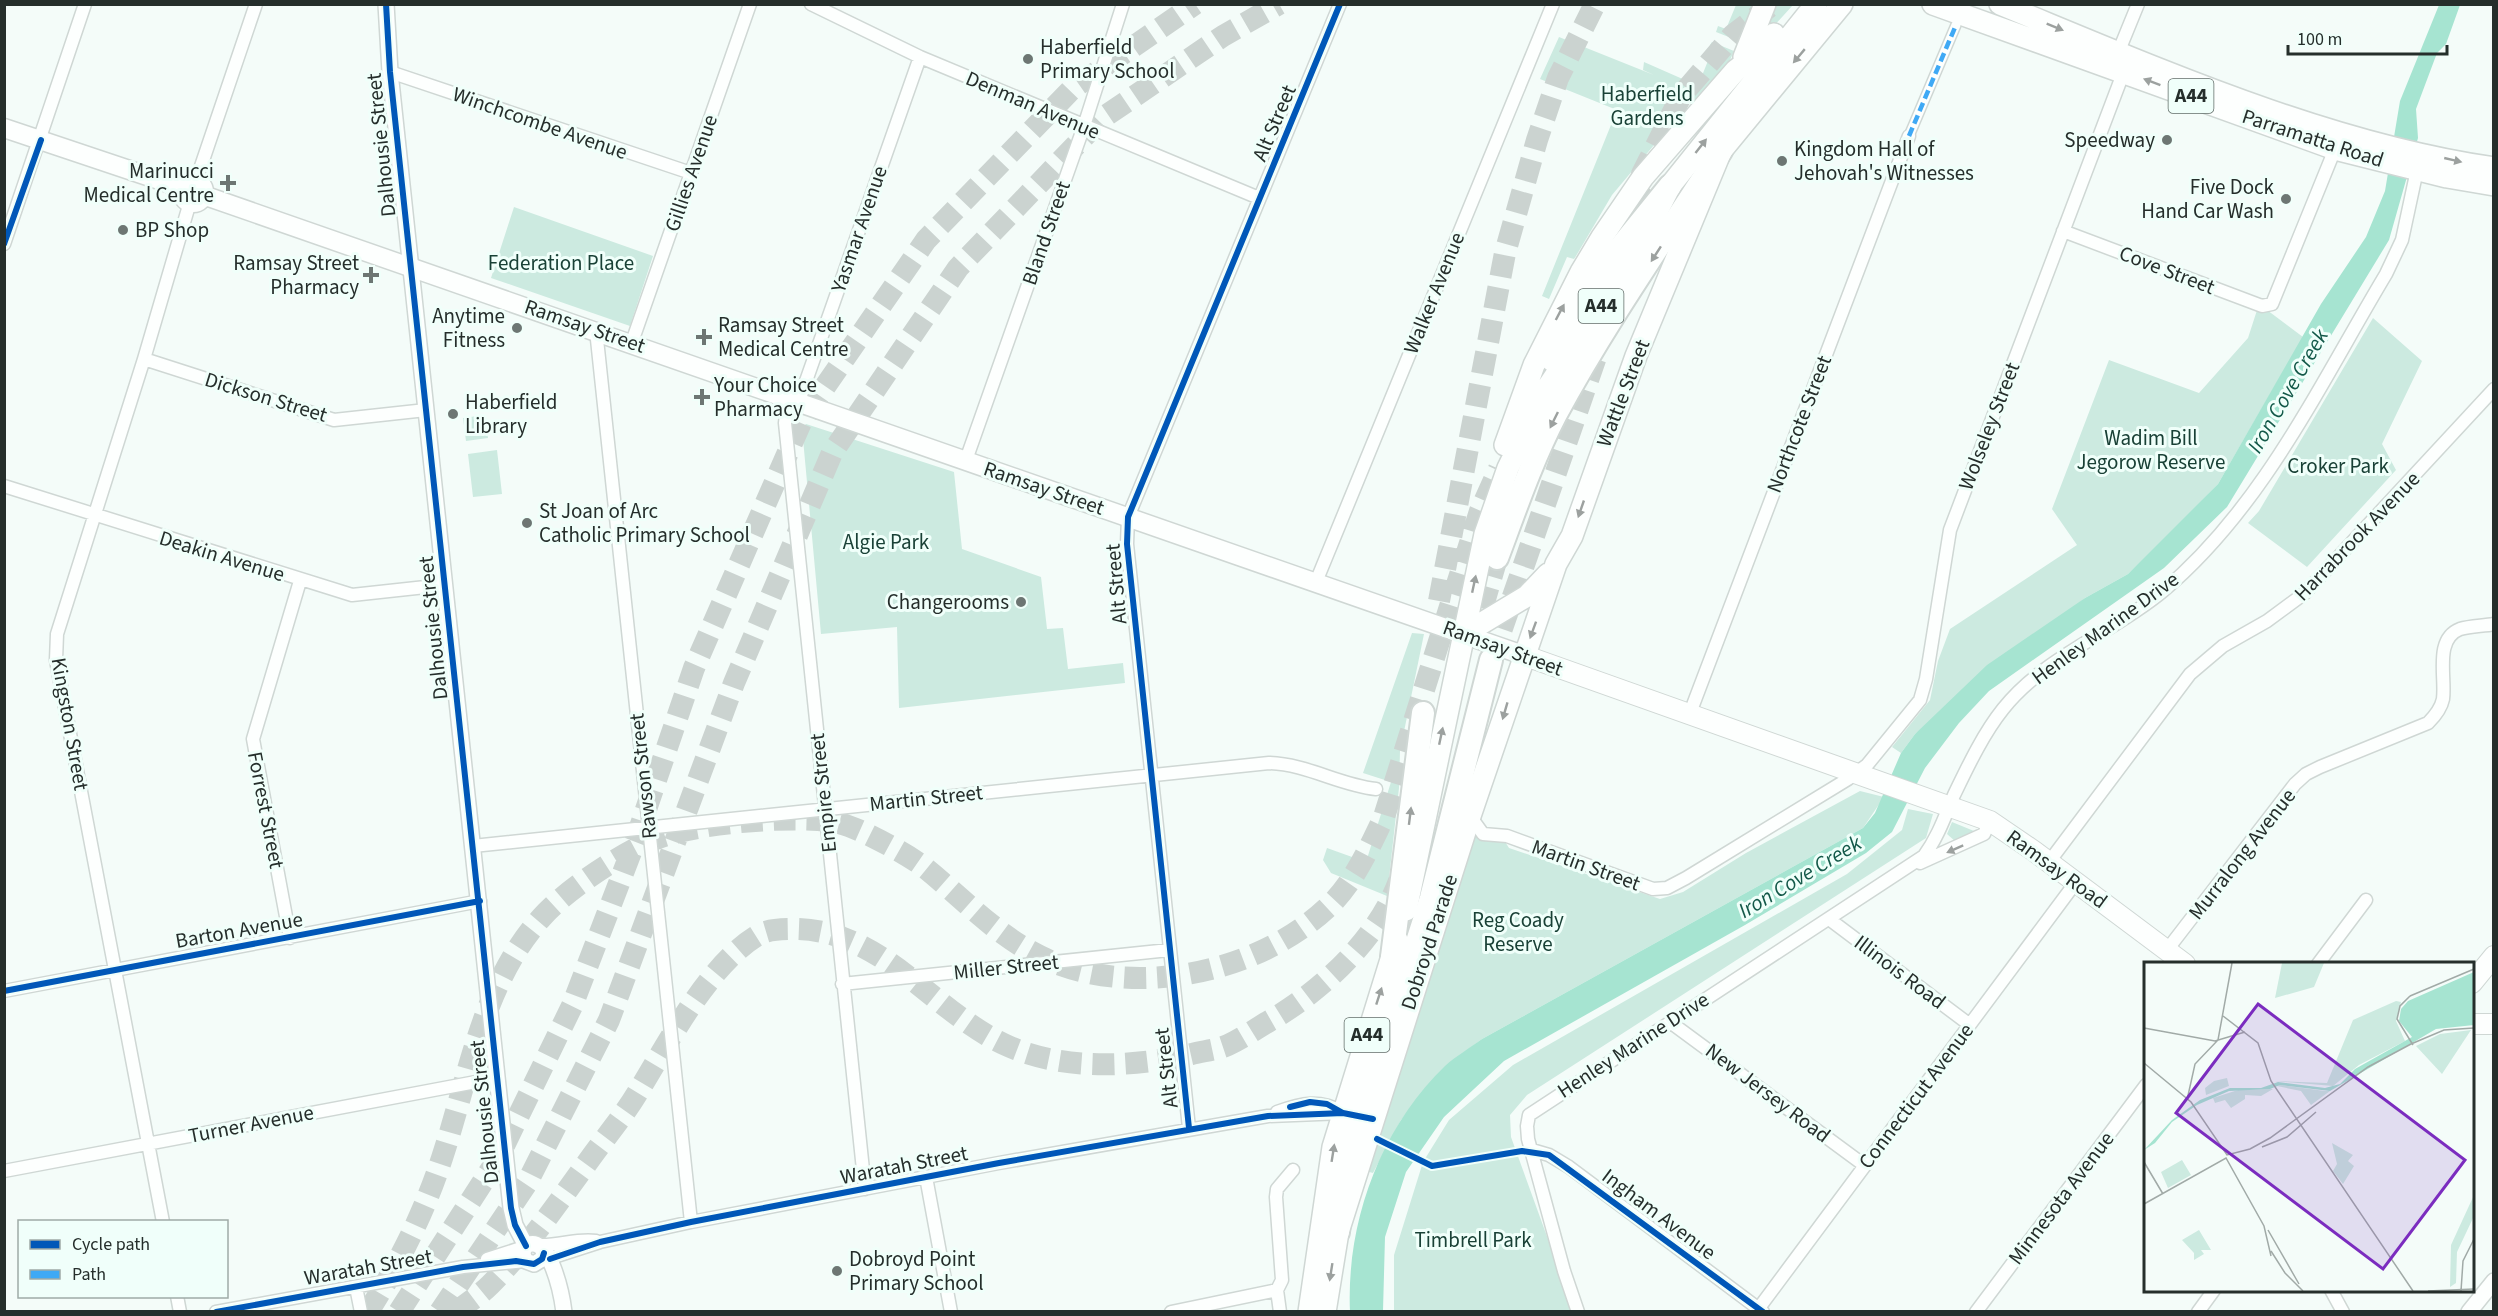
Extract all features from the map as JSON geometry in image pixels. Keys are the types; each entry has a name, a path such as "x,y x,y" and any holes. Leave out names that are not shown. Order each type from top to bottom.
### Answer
{"highway":[{"path":"1736,70 1755,33 1765,4"},
{"path":"1488,521 1493,483 1530,376 1581,272 1643,177 1736,70 1757,54 1798,4"},
{"name":"A44","path":"1464,634 1488,521 1508,468 1542,397 1633,259 1670,186 1816,4"},
{"name":"Wattle Street","path":"1470,816 1523,655 1556,564 1572,536 1636,356 1721,151 1842,4"},
{"name":"Parramatta Road","path":"1933,4 2275,111 2368,149 2413,163 2493,179"},
{"name":"Parramatta Road","path":"2000,4 2121,62 2335,148 2368,149"},
{"path":"1497,558 1529,474 1572,386 1721,151"},
{"path":"1552,360 1582,306 1619,249 1670,186"},
{"path":"1464,634 1527,596 1540,585 1556,564"},
{"name":"Dobroyd Parade","path":"1359,1116 1392,957 1414,877 1432,794 1439,745 1464,634"},
{"path":"1325,1311 1338,1232 1342,1185 1359,1116 1431,898 1491,660"},
{"path":"1392,957 1422,713"},
{"name":"Dobroyd Parade","path":"1309,1311 1334,1147 1359,1116 1470,816"}],"main road":[{"name":"Ramsay Street","path":"4,128 632,342 1918,794"},
{"name":"Ramsay Road","path":"1918,794 1990,821 2184,962"},
{"path":"2474,980 2493,956"},
{"path":"2474,1024 2493,1024"}],"street":[{"path":"4,244 41,140 85,4"},
{"name":"Kingston Street","path":"163,1220 57,660 57,634 144,359 193,192 256,4"},
{"name":"Dalhousie Street","path":"386,4 390,72 480,901 510,1208 515,1225 559,1285 563,1311"},
{"name":"Gillies Avenue","path":"632,342 750,4"},
{"name":"Denman Avenue","path":"811,4 920,57 1259,198"},
{"name":"Bland Street","path":"966,460 1084,126 1123,4"},
{"name":"Alt Street","path":"1189,1128 1127,544 1128,517 1340,4"},
{"name":"Walker Avenue","path":"1316,582 1553,4"},
{"name":"Wolseley Street","path":"1857,773 1870,762 1923,695 1950,530 2063,231 2121,62 2138,4"},
{"path":"1909,136 1956,25"},
{"name":"Yasmar Avenue","path":"793,399 920,57"},
{"name":"Winchcombe Avenue","path":"390,72 691,173"},
{"name":"Northcote Street","path":"1690,713 1909,136"},
{"name":"Cove Street","path":"2063,231 2262,306 2272,304 2277,298 2335,148"},
{"name":"Henley Marine Drive","path":"1911,867 1931,848 1984,737 2004,709 2040,673 2162,591 2250,500 2390,265 2402,240 2413,163"},
{"name":"Rawson Street","path":"596,330 691,1222"},
{"name":"Dickson Street","path":"144,359 334,420 426,410"},
{"name":"Harrabrook Avenue","path":"2049,862 2190,674 2223,646 2267,621 2305,593 2493,389"},
{"name":"Empire Street","path":"793,399 785,423 865,1189"},
{"name":"Deakin Avenue","path":"4,486 300,580 352,594 444,585"},
{"name":"Forrest Street","path":"290,938 253,739 300,580"},
{"name":"Murralong Avenue","path":"2168,950 2295,784 2306,774 2320,767 2428,723 2438,712 2443,700 2444,652 2447,640 2461,629 2493,624"},
{"name":"Martin Street","path":"473,846 1269,763 1289,764 1354,787 1376,789"},
{"name":"Martin Street","path":"1470,816 1483,834 1512,838 1653,889 1661,889 1686,878 1857,773"},
{"name":"Henley Marine Drive","path":"1578,1311 1567,1281 1532,1150 1527,1126 1529,1115 1911,867 1984,834 1990,821"},
{"name":"Connecticut Avenue","path":"1759,1310 1864,1165 2076,882"},
{"path":"2319,962 2366,900"},
{"name":"Barton Avenue","path":"4,991 480,901"},
{"name":"Illinois Road","path":"1829,919 1970,1025"},
{"name":"Miller Street","path":"842,984 1169,950"},
{"name":"New Jersey Road","path":"1670,1022 1864,1165"},
{"name":"Turner Avenue","path":"4,1171 496,1078"},
{"name":"Minnesota Avenue","path":"1976,1311 2144,1086"},
{"name":"Waratah Street","path":"216,1311 536,1255 691,1222 926,1177 1189,1128 1268,1116 1310,1102 1327,1104 1359,1116"},
{"name":"Ingham Avenue","path":"1532,1150 1549,1155 1569,1167 1759,1310"},
{"path":"1280,1311 1277,1290 1282,1280 1276,1197 1277,1189 1293,1170"},
{"path":"926,1177 951,1311"},
{"name":"Waratah Street","path":"536,1255 551,1245 579,1240 600,1242"},
{"path":"2469,1311 2493,1281"},
{"path":"356,1287 361,1311"},
{"path":"1172,1311 1277,1290"},
{"path":"2198,1311 2212,1292"},
{"path":"2332,1292 2343,1311"}],"green space":[{"path":"1736,5 1753,5 1739,41 1716,32 1718,26 1726,29"},
{"path":"1771,5 1793,5 1772,28 1762,28"},
{"name":"Haberfield Gardens","path":"1559,37 1654,75 1643,70 1644,62 1694,84 1699,83 1714,46 1710,45 1712,42 1734,51 1727,67 1695,103 1691,101 1612,195 1574,259 1567,257 1549,299 1542,296 1617,110 1540,79"},
{"name":"Federation Place","path":"514,207 653,256 630,326 491,278"},
{"name":"Wadim Bill Jegorow Reserve","path":"2259,304 2303,337 2218,484 2128,574 2085,598 1915,734 1901,753 1892,747 1930,700 1938,661 1950,629 2077,545 2052,509 2109,360 2199,393 2248,338"},
{"name":"Croker Park","path":"2373,318 2422,361 2382,444 2396,470 2307,567 2248,523 2259,511"},
{"path":"485,415 488,438 466,441 463,418"},
{"name":"Algie Park","path":"806,424 954,472 962,549 1041,577 1047,629 1063,628 1068,669 1123,663 1125,683 899,708 897,627 821,634 802,428"},
{"path":"497,450 502,494 473,497 468,454"},
{"path":"1412,633 1424,634 1400,751 1399,788 1387,896 1331,873 1323,860 1327,848 1366,862 1391,782 1363,773"},
{"name":"Reg Coady Reserve","path":"1860,791 1884,797 1863,828 1482,1039 1446,1066 1401,1120 1373,1173 1362,1170 1473,832 1490,841 1504,840 1509,848 1660,899 1683,892 1746,853"},
{"name":"Timbrell Park","path":"1908,809 1933,814 1926,838 1527,1095 1510,1115 1511,1137 1574,1311 1394,1311 1394,1255 1423,1162 1449,1120 1513,1065 1847,874 1902,830"},
{"path":"1952,822 1974,831 1956,842 1947,834"}],"water":[{"name":"Iron Cove Creek","path":"2439,5 2460,5 2446,44 2437,53 2416,109 2418,138 2389,240 2227,507 2164,568 1989,691 1959,723 1925,768 1892,832 1866,853 1745,925 1504,1061 1444,1117 1406,1172 1385,1237 1383,1311 1350,1312 1350,1278 1354,1244 1361,1211 1372,1179 1385,1148 1402,1118 1445,1066 1482,1039 1863,828 1875,813 1901,753 1915,734 1987,665 2085,598 2128,574 2218,484 2321,304 2366,237 2385,191 2400,101"}],"tunnel":[{"path":"399,1312 497,1160 572,1006 636,839 694,668 802,420 926,240 1072,89 1195,4"},
{"path":"440,1312 527,1183 609,1020 734,683 832,453 958,268 1101,119 1223,36 1279,4"},
{"path":"1439,601 1505,253 1537,140 1558,78 1595,4"},
{"path":"1629,241 1642,174 1681,96 1733,35 1769,7"},
{"path":"1491,660 1598,351"},
{"path":"368,1312 419,1218 442,1158 480,1032 505,971 522,943 552,907 609,864 653,840 691,829 739,822 788,819 844,824 876,838 918,863 988,922 1030,951 1066,967 1104,975 1144,978 1185,974 1225,965 1263,951 1298,931 1328,907 1346,887 1360,865 1384,817 1480,511 1499,469"},
{"path":"1473,640 1497,558"},
{"path":"456,1312 490,1285 529,1241 626,1110 690,1006 722,965 740,948 762,933 795,929 827,933 855,943 882,958 981,1032 1008,1046 1052,1060 1123,1064 1147,1062 1224,1047 1291,1008 1347,961 1377,923 1399,881"}],"marked path":[{"path":"1909,136 1956,25"}],"cycle path":[{"path":"386,4 390,72 511,1208 515,1225 526,1246"},
{"path":"1189,1128 1127,544 1128,517 1340,4"},
{"path":"4,244 41,140"},
{"path":"4,991 480,901"},
{"path":"1290,1107 1310,1102 1327,1104 1343,1113 1373,1119"},
{"path":"550,1259 600,1242 691,1222 999,1163 1268,1116 1343,1113"},
{"path":"1377,1139 1432,1166 1522,1151 1549,1155 1763,1312"},
{"path":"216,1312 463,1267 516,1261 534,1264 542,1259 544,1253"}],"place":[{"name":"Haberfield Primary School","path":"1028,59"},
{"name":"Speedway","path":"2167,140"},
{"name":"Kingdom Hall of Jehovah's Witnesses","path":"1782,161"},
{"name":"Marinucci Medical Centre","path":"228,183"},
{"name":"Five Dock Hand Car Wash","path":"2286,199"},
{"name":"BP Shop","path":"123,230"},
{"name":"Ramsay Street Pharmacy","path":"371,275"},
{"name":"Anytime Fitness","path":"517,328"},
{"name":"Ramsay Street Medical Centre","path":"704,337"},
{"name":"Your Choice Pharmacy","path":"702,397"},
{"name":"Haberfield Library","path":"453,414"},
{"name":"St Joan of Arc Catholic Primary School","path":"527,523"},
{"name":"Changerooms","path":"1021,602"},
{"name":"Dobroyd Point Primary School","path":"837,1271"}]}
